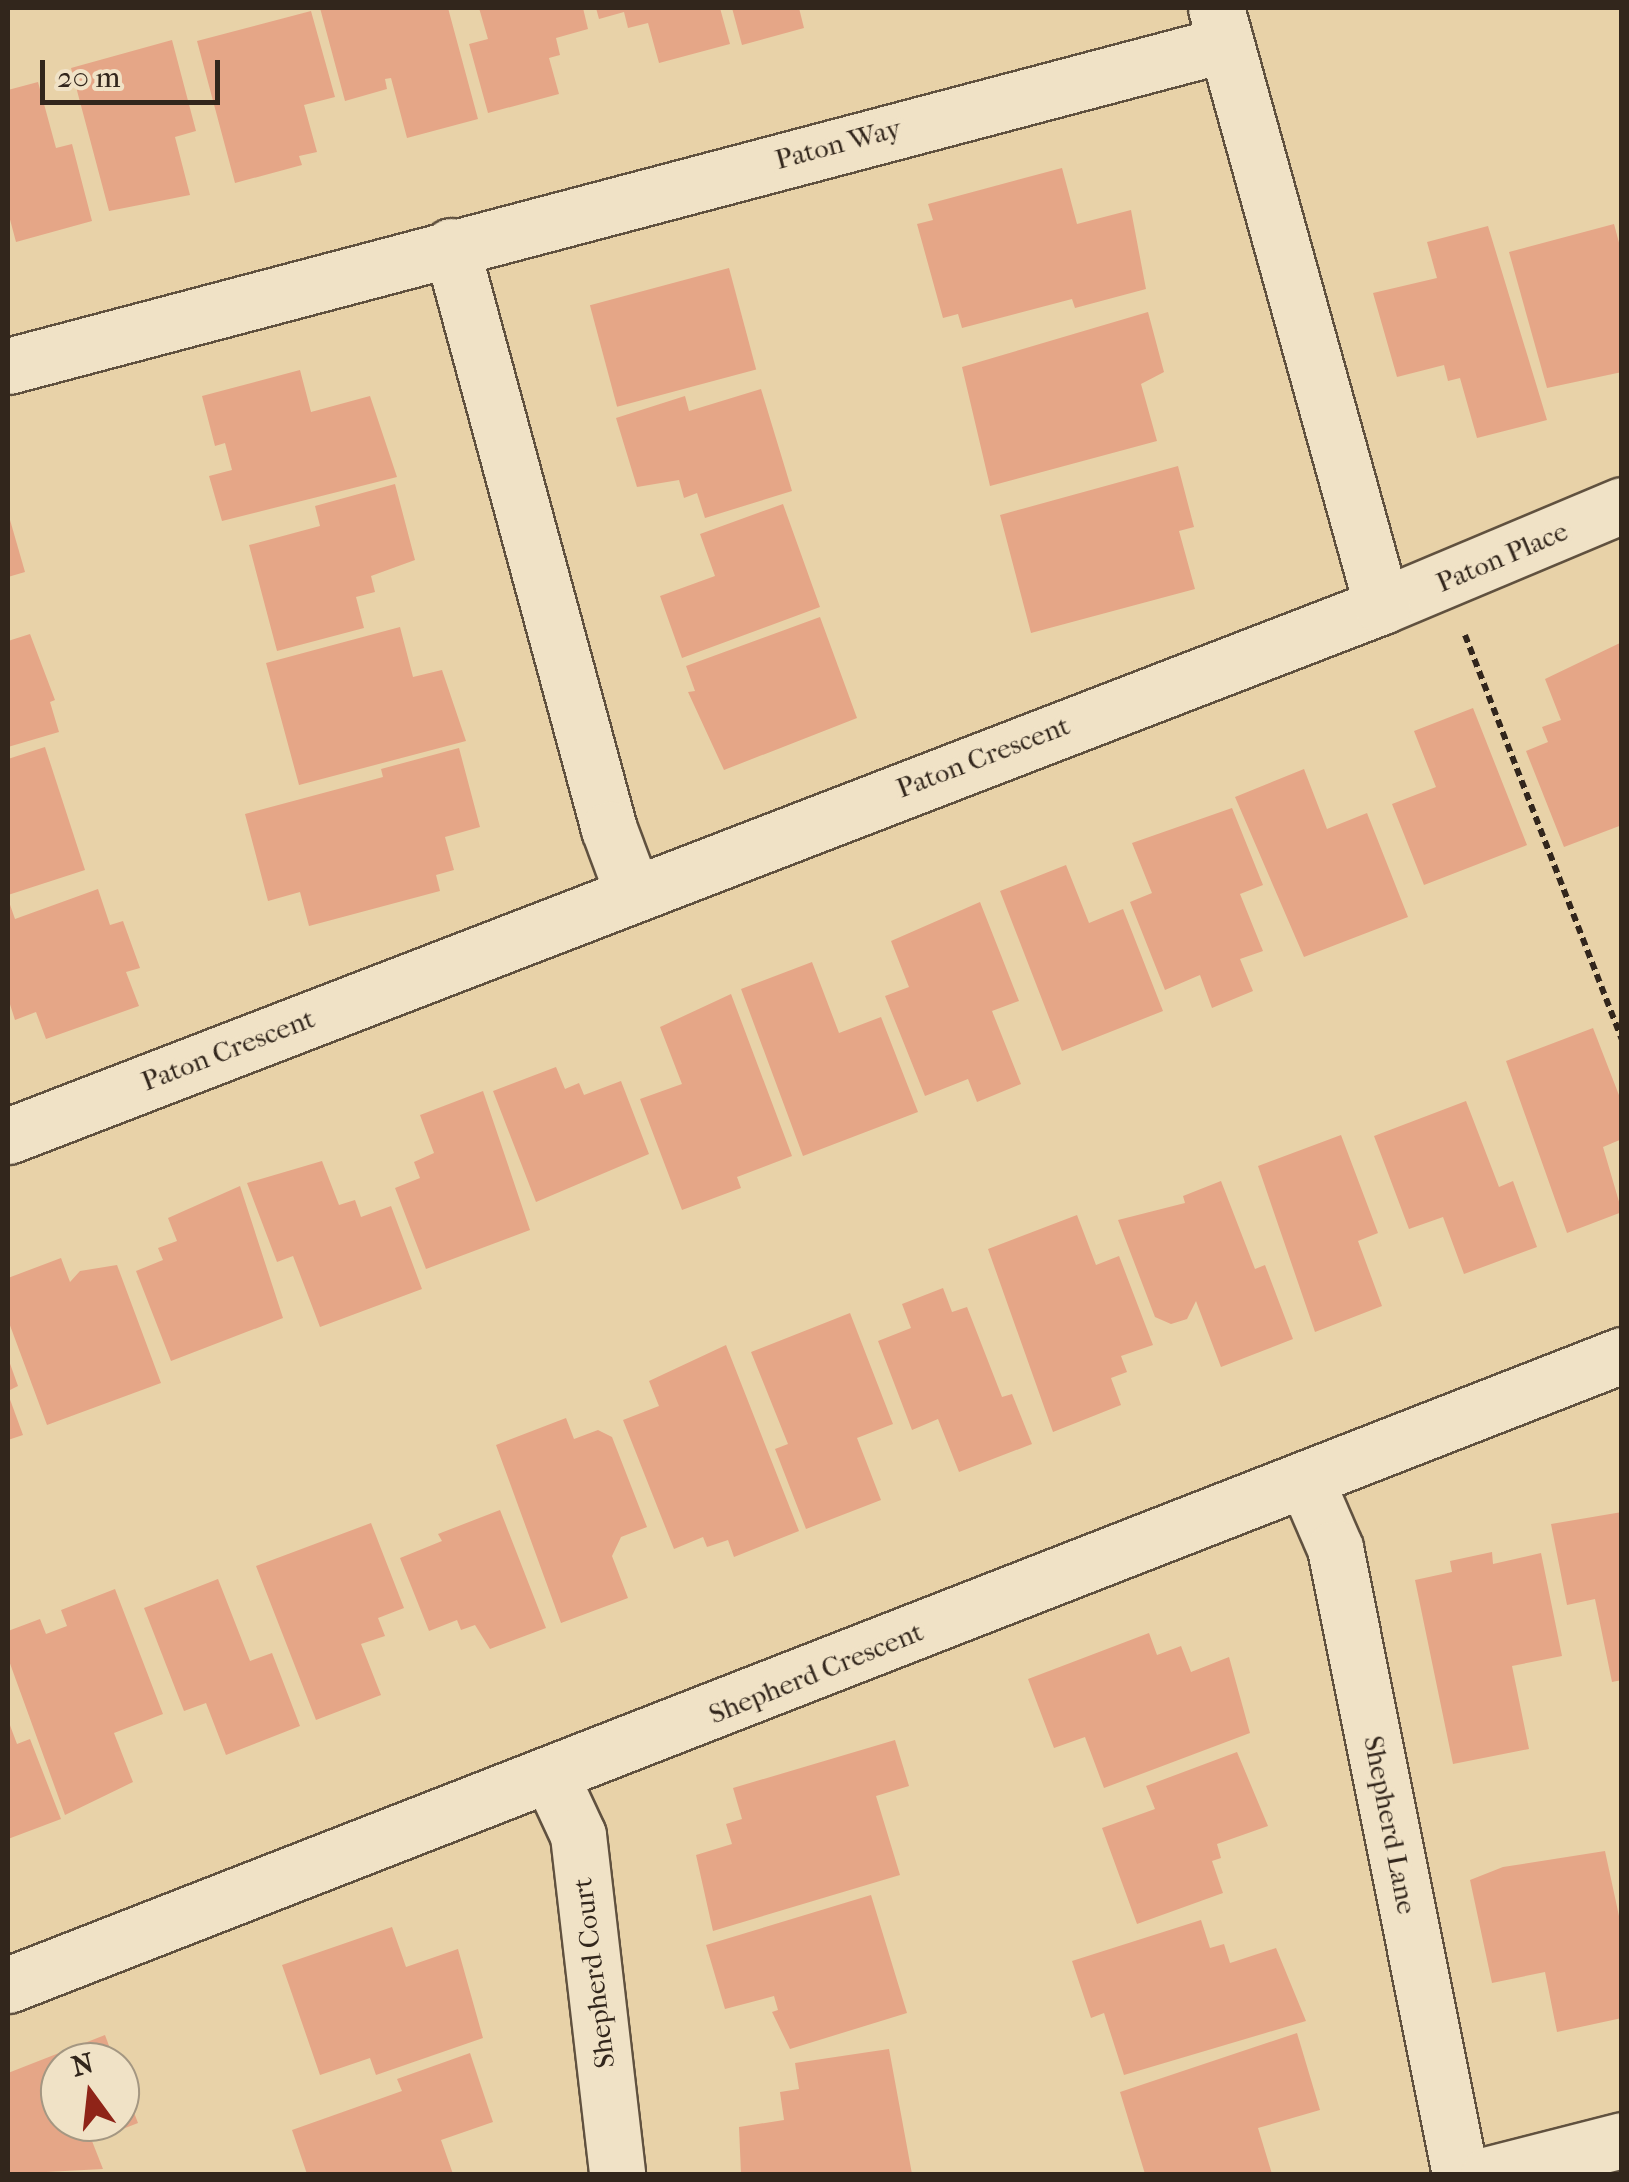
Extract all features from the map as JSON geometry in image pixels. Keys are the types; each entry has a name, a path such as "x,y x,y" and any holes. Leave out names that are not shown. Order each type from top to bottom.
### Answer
{"street":[{"name":"Paton Way","path":"8,366 451,246 1221,26"},
{"path":"1221,26 1382,606"},
{"path":"451,246 609,830 632,891"},
{"name":"Paton Place","path":"1382,606 1622,505"},
{"name":"Paton Crescent","path":"8,1136 632,891 1382,606"},
{"name":"Shepherd Crescent","path":"8,1985 552,1777 1622,1355"},
{"name":"Shepherd Lane","path":"1306,1480 1335,1548 1460,2174"},
{"name":"Shepherd Court","path":"552,1777 578,1835 617,2174"},
{"path":"1488,2174 1622,2140"}],"path":[{"path":"1445,582 1622,1040"}],"building":[{"path":"320,8 448,8 478,119 407,138 391,78 385,79 387,89 345,101"},
{"path":"479,8 583,8 588,29 556,38 560,55 549,58 559,94 488,113 469,44 488,39"},
{"path":"596,8 720,8 730,44 659,63 648,23 628,28 624,12 599,19"},
{"path":"732,8 799,8 804,28 742,45"},
{"path":"311,11 335,97 304,105 317,152 299,156 302,165 235,183 197,41"},
{"path":"172,40 196,131 175,137 190,195 109,211 71,68"},
{"path":"38,82 56,148 72,144 92,221 16,242 8,212 8,90"},
{"path":"1062,168 1077,224 1131,210 1146,289 1075,308 1072,299 962,328 958,314 943,318 917,224 933,220 928,204"},
{"path":"1614,224 1622,254 1622,372 1547,388 1509,252"},
{"path":"1488,226 1547,420 1477,438 1460,378 1448,381 1444,365 1397,377 1373,293 1437,278 1427,242"},
{"path":"729,268 756,369 617,407 590,305"},
{"path":"1148,312 1164,372 1141,384 1157,441 990,486 962,367"},
{"path":"300,370 311,412 370,396 397,477 222,521 209,476 232,470 225,443 215,446 202,396"},
{"path":"761,389 792,491 705,518 697,493 684,498 679,480 637,487 616,418 685,396 689,411"},
{"path":"1178,466 1194,527 1179,531 1195,589 1031,633 1000,515"},
{"path":"395,484 415,560 371,576 375,592 356,597 364,628 277,651 249,545 320,526 315,506"},
{"path":"783,504 820,607 682,658 660,596 715,576 700,534"},
{"path":"8,513 25,572 8,577"},
{"path":"820,617 857,718 724,770 688,692 695,691 686,666"},
{"path":"400,627 413,677 442,670 466,741 299,785 266,663"},
{"path":"30,634 55,700 50,702 59,732 8,747 8,641"},
{"path":"1622,642 1622,825 1564,847 1526,751 1548,742 1542,727 1561,720 1545,679"},
{"path":"1473,708 1527,845 1424,885 1392,804 1436,787 1414,731"},
{"path":"45,747 85,870 8,895 8,759"},
{"path":"459,748 480,827 445,837 454,870 436,875 440,891 309,926 300,892 268,901 245,814 383,777 381,769"},
{"path":"1304,769 1327,829 1367,813 1408,917 1304,957 1235,797"},
{"path":"1232,808 1263,885 1240,894 1263,951 1240,959 1253,991 1212,1008 1200,975 1165,990 1130,902 1152,893 1132,843"},
{"path":"1066,865 1089,923 1123,909 1163,1011 1062,1051 1000,891"},
{"path":"98,889 110,925 123,921 140,968 126,972 139,1006 46,1039 36,1012 15,1020 8,998 8,899 15,919"},
{"path":"980,902 1019,1001 992,1011 1021,1084 977,1102 968,1079 925,1096 885,996 909,987 891,941"},
{"path":"812,962 839,1033 881,1017 918,1112 803,1156 741,989"},
{"path":"731,994 792,1156 737,1177 741,1188 682,1210 640,1099 682,1084 660,1027"},
{"path":"1593,1028 1622,1103 1622,1139 1603,1147 1622,1212 1567,1233 1506,1061"},
{"path":"556,1067 565,1089 579,1083 584,1095 621,1081 649,1154 536,1202 493,1091"},
{"path":"483,1091 530,1230 426,1269 395,1188 420,1178 414,1162 434,1153 420,1115"},
{"path":"1466,1101 1499,1187 1513,1181 1537,1247 1464,1274 1443,1217 1409,1229 1374,1136"},
{"path":"1341,1135 1378,1233 1358,1241 1382,1306 1315,1332 1258,1166"},
{"path":"322,1161 339,1205 355,1200 361,1217 391,1206 422,1289 320,1327 293,1256 277,1262 247,1183"},
{"path":"1221,1181 1255,1269 1265,1265 1293,1339 1221,1367 1196,1301 1187,1319 1171,1324 1155,1317 1118,1220 1185,1203 1183,1196"},
{"path":"240,1186 283,1318 171,1361 136,1271 163,1260 158,1248 177,1241 168,1218"},
{"path":"1077,1215 1096,1265 1119,1256 1153,1345 1121,1356 1127,1372 1111,1378 1121,1405 1053,1432 988,1249"},
{"path":"61,1258 70,1282 80,1271 117,1265 161,1383 47,1425 8,1320 8,1278"},
{"path":"943,1288 952,1312 967,1307 1002,1397 1012,1394 1032,1444 959,1472 938,1419 912,1430 878,1341 911,1328 902,1304"},
{"path":"850,1313 893,1424 857,1438 881,1500 806,1529 775,1449 788,1444 751,1352"},
{"path":"726,1345 799,1531 734,1557 728,1540 707,1547 703,1537 674,1549 623,1420 659,1406 649,1381"},
{"path":"8,1358 18,1386 8,1391"},
{"path":"8,1394 23,1435 8,1440"},
{"path":"566,1418 574,1439 598,1430 612,1437 647,1527 621,1537 612,1556 628,1598 561,1623 496,1445"},
{"path":"500,1510 546,1628 490,1649 475,1625 461,1630 457,1620 429,1631 400,1558 442,1541 438,1534"},
{"path":"1622,1512 1622,1680 1612,1682 1595,1599 1567,1605 1551,1524"},
{"path":"371,1523 404,1608 378,1618 385,1636 361,1644 381,1695 316,1720 256,1566"},
{"path":"1492,1552 1493,1564 1541,1553 1562,1656 1512,1666 1529,1749 1453,1764 1415,1580 1452,1572 1450,1561"},
{"path":"218,1579 250,1661 272,1653 300,1726 226,1755 206,1703 184,1711 144,1608"},
{"path":"115,1589 163,1714 114,1733 133,1782 65,1815 8,1658 8,1631 40,1619 46,1634 67,1626 61,1610"},
{"path":"1149,1633 1157,1655 1181,1646 1191,1672 1229,1657 1250,1733 1104,1788 1085,1737 1054,1748 1028,1679"},
{"path":"8,1720 17,1744 30,1739 61,1819 8,1839"},
{"path":"895,1740 909,1786 876,1796 900,1875 713,1931 696,1855 732,1844 726,1824 742,1819 733,1788"},
{"path":"1237,1752 1268,1826 1217,1844 1221,1858 1212,1861 1223,1893 1137,1924 1102,1828 1155,1809 1146,1786"},
{"path":"1605,1851 1622,1930 1622,2018 1557,2032 1545,1972 1492,1983 1470,1880 1503,1867"},
{"path":"871,1895 907,2013 790,2049 772,2012 778,2010 774,1996 725,2009 706,1945"},
{"path":"1201,1920 1210,1948 1224,1944 1230,1963 1276,1948 1306,2021 1124,2075 1104,2013 1091,2018 1072,1961"},
{"path":"392,1927 406,1967 458,1949 483,2038 376,2075 370,2058 320,2075 282,1965"},
{"path":"1297,2033 1320,2110 1258,2128 1272,2174 1145,2174 1120,2092"},
{"path":"105,2035 108,2042 87,2042"},
{"path":"889,2049 912,2174 741,2174 739,2127 784,2120 780,2092 799,2089 795,2063"},
{"path":"470,2053 493,2122 441,2140 453,2174 307,2174 292,2130 402,2091 397,2079"},
{"path":"40,2060 40,2142 92,2142 103,2169 8,2174 8,2073"}]}
